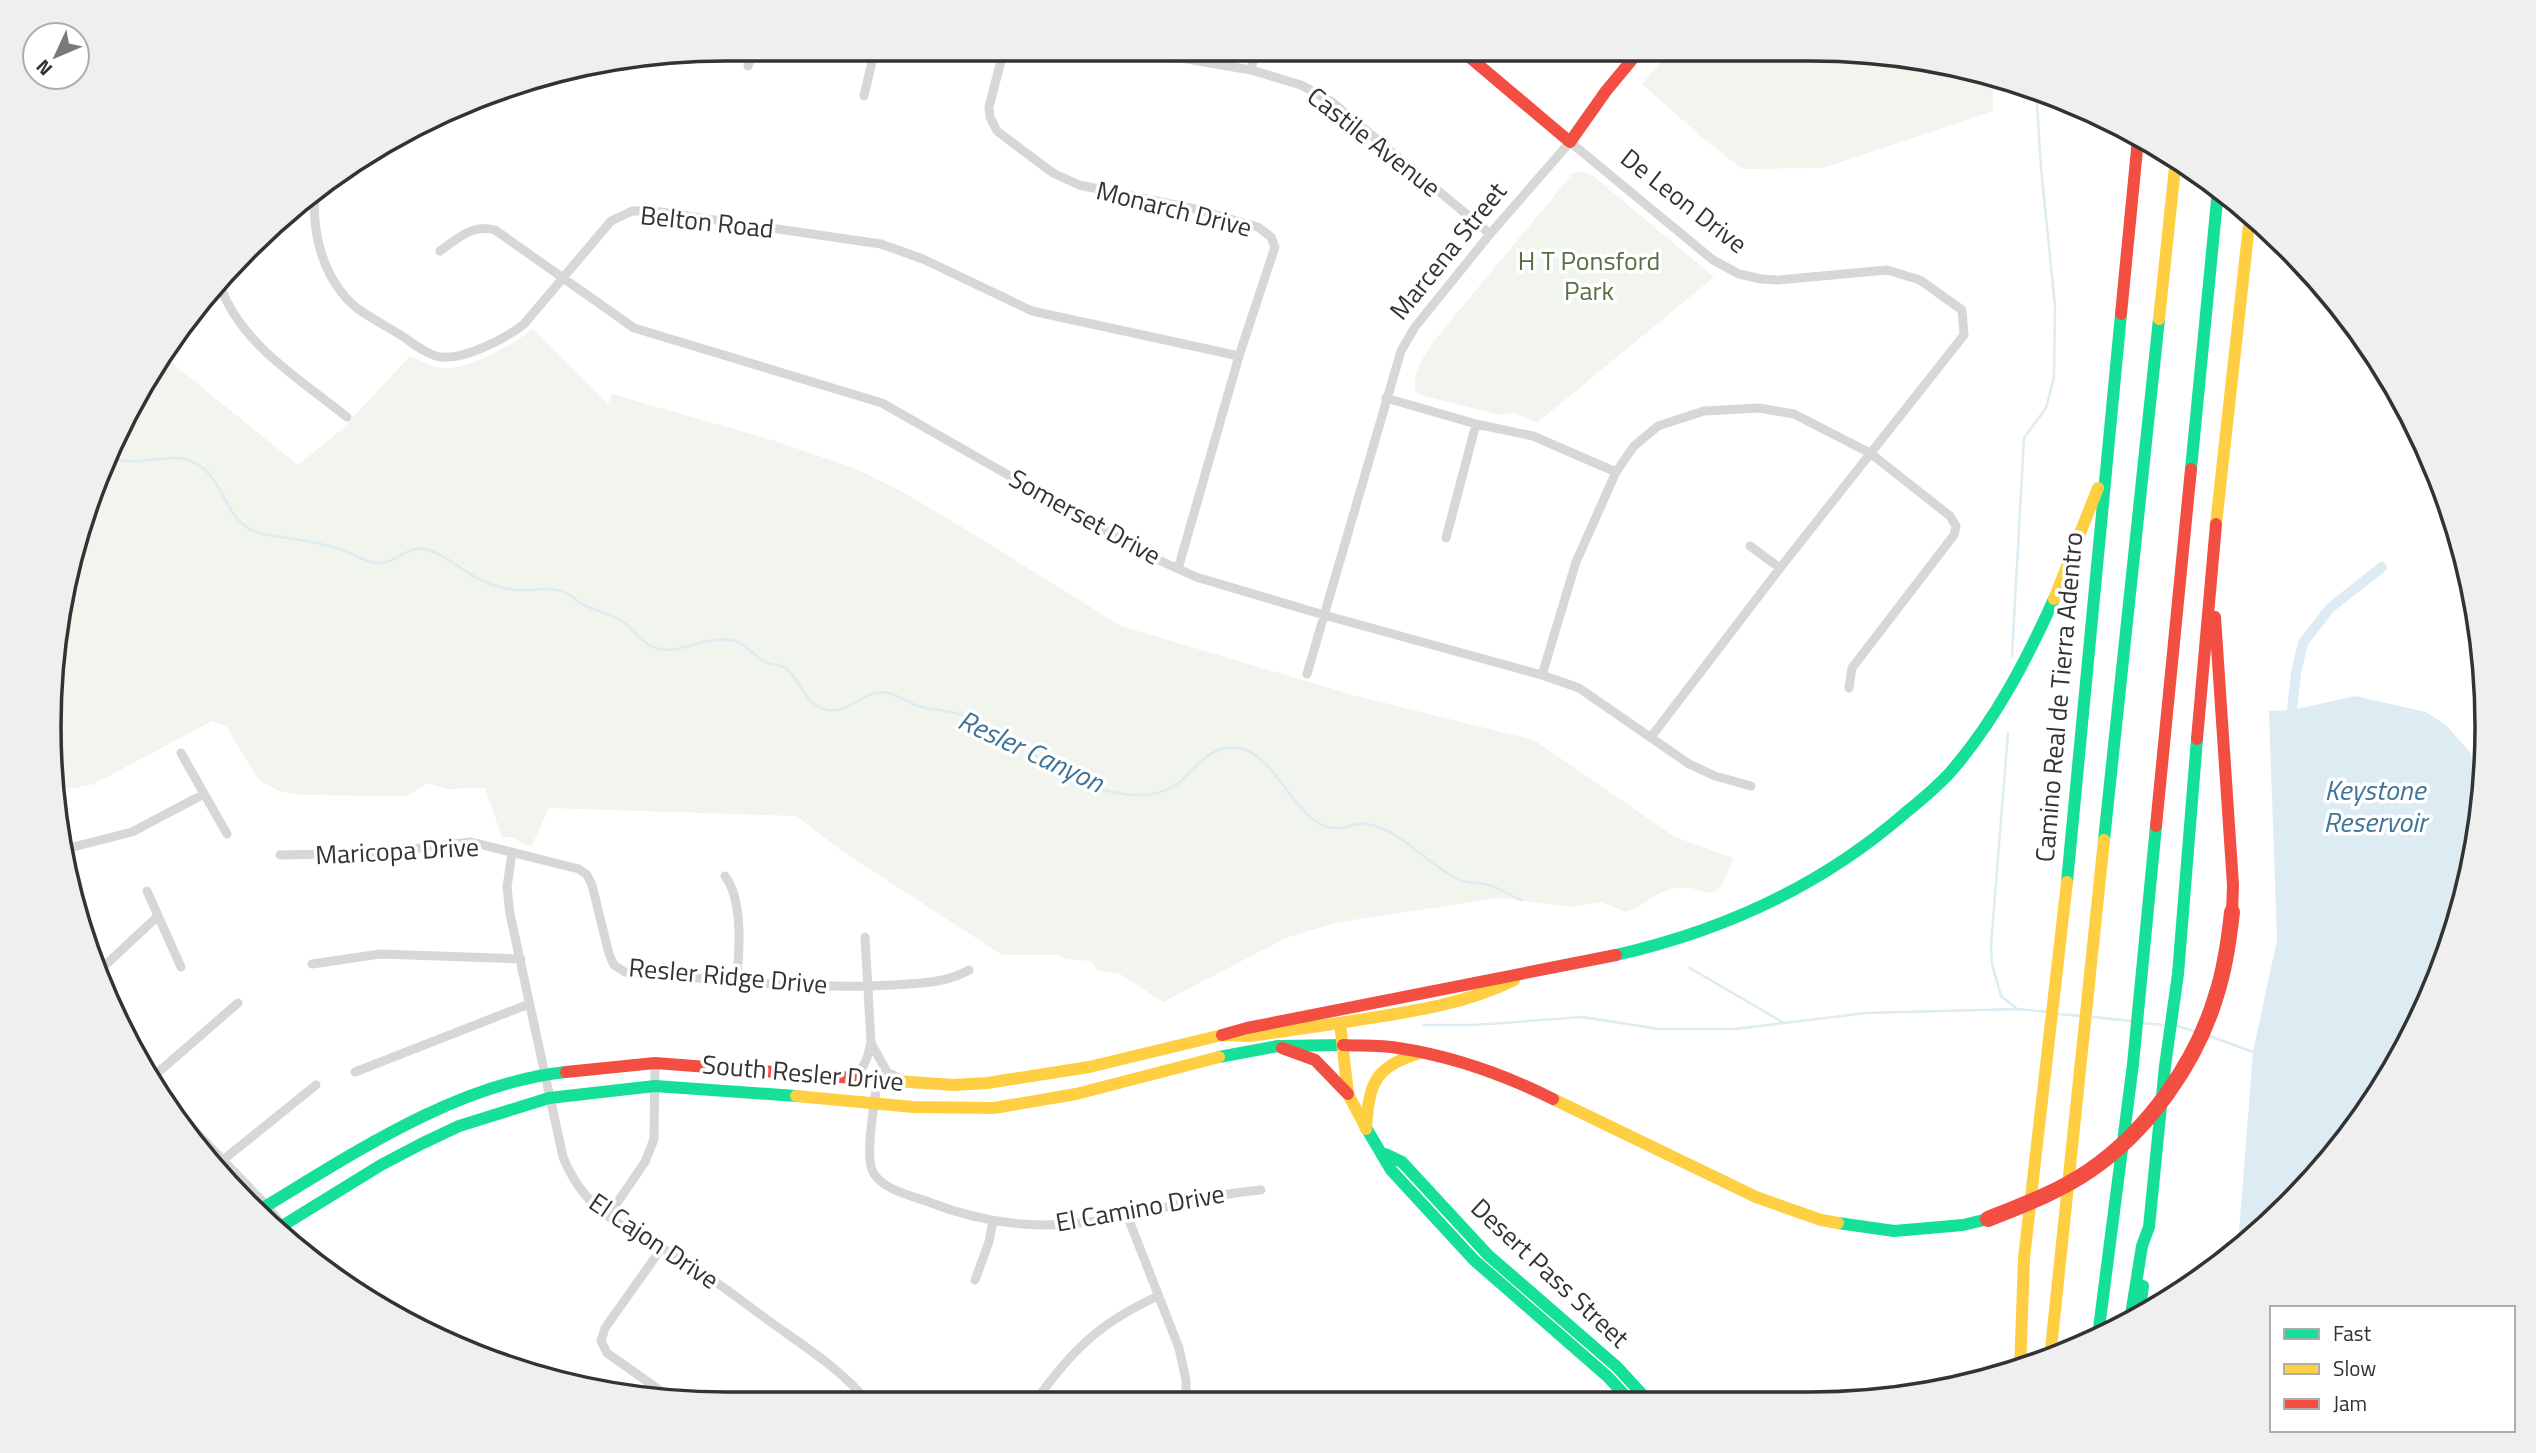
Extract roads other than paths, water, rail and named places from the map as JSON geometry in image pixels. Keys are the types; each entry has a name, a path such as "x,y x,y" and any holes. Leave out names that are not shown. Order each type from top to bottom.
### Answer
{"main road":[{"name":"De Leon Drive","path":"1474,61 1570,142"},
{"name":"Marcena Street","path":"1570,142 1631,61"},
{"name":"Camino Real de Tierra Adentro","path":"2024,1258 2059,967 2137,147"},
{"path":"2051,1346 2175,170"},
{"path":"2099,1325 2133,1064 2217,201"},
{"path":"2140,1304 2165,1066 2178,974 2211,566 2249,227"},
{"path":"1222,1035 1602,958 1674,940 1790,895 1827,873 1900,818 1953,769 1973,744 2005,694 2048,614 2105,470"},
{"name":"South Resler Drive","path":"285,1224 381,1165 421,1144 459,1126 550,1098 655,1086 953,1109 1023,1105 1076,1094 1196,1062 1279,1046 1343,1045 1395,1048 1476,1068 1542,1093 1756,1198 1821,1220 1894,1231 1988,1219 2055,1191 2090,1170 2127,1139 2163,1098 2183,1070 2208,1024 2224,965 2232,912 2211,566"},
{"path":"1222,1035 1250,1036 1458,1002 1494,991 1528,972"},
{"name":"Desert Pass Street","path":"1340,1023 1348,1094 1366,1129 1385,1154 1391,1170 1474,1260 1617,1367 1641,1392"},
{"name":"South Resler Drive","path":"266,1206 371,1143 448,1106 494,1088 546,1074 655,1063 953,1085 995,1084 1043,1077 1222,1035"},
{"path":"1279,1046 1291,1053 1314,1059 1327,1069 1339,1087 1348,1094"},
{"path":"1366,1129 1369,1095 1375,1077 1397,1059 1422,1053"},
{"path":"2132,1308 2141,1246 2149,1227"},
{"path":"2020,1357 2024,1258"},
{"path":"2013,1359 2024,1258"},
{"name":"Desert Pass Street","path":"1527,1299 1622,1392"}],"street":[{"path":"748,66 750,61"},
{"path":"864,96 872,61"},
{"name":"Monarch Drive","path":"1001,61 989,107 990,117 997,131 1053,173 1079,185 1195,208 1258,227 1271,237 1275,247 1239,356 1178,569"},
{"name":"Castile Avenue","path":"1198,61 1251,70 1301,85 1332,102 1490,234"},
{"path":"1251,70 1253,61"},
{"name":"Marcena Street","path":"1307,674 1401,351 1415,327 1490,234 1570,142"},
{"name":"De Leon Drive","path":"1570,142 1713,260 1739,274 1777,280 1887,270 1920,280 1962,310 1964,335 1651,737"},
{"name":"Belton Road","path":"316,204 316,234 321,256 343,293 357,308 427,352 440,357 454,357 499,341 514,332 524,324 611,221 632,211 653,211 881,243 923,259 1032,312 1239,356"},
{"name":"Somerset Drive","path":"440,251 466,232 482,226 495,230 634,328 882,403 1150,556 1196,577 1542,675 1588,693 1706,773 1752,786"},
{"path":"224,291 247,332 265,352 346,417"},
{"path":"1386,398 1476,424 1533,436 1616,472"},
{"path":"1542,675 1576,562 1616,472 1634,446 1658,426 1704,411 1759,408 1794,414 1870,453 1950,516 1956,526 1954,535 1852,668 1850,688"},
{"path":"1446,538 1476,424"},
{"path":"1750,546 1780,568"},
{"path":"181,753 227,834"},
{"path":"73,847 132,832 204,794"},
{"name":"Maricopa Drive","path":"280,855 377,853 471,842 512,853"},
{"name":"El Cajon Drive","path":"512,853 507,887 508,902 568,1170 586,1198 608,1216 699,1271 823,1359 858,1392"},
{"name":"Resler Ridge Drive","path":"512,853 579,869 587,876 592,885 609,954 614,965 625,972 805,987 941,982 969,970"},
{"path":"725,876 733,893 739,935 736,980"},
{"path":"147,891 181,967"},
{"path":"106,965 158,916"},
{"path":"852,1077 862,1069 871,1042 865,937"},
{"path":"312,964 380,954 521,959"},
{"path":"158,1072 238,1003"},
{"path":"355,1072 529,1004"},
{"path":"871,1042 887,1072 905,1082"},
{"path":"608,1216 651,1150 655,1129 655,1063"},
{"name":"El Camino Drive","path":"877,1079 870,1158 874,1174 892,1188 949,1210 993,1221 1068,1224 1262,1189"},
{"path":"223,1160 316,1085"},
{"path":"217,1154 256,1197"},
{"path":"1127,1215 1179,1348 1185,1369 1186,1392"},
{"path":"975,1280 989,1242 993,1221"},
{"path":"656,1387 607,1353 601,1340 605,1328 661,1249"},
{"path":"1042,1392 1061,1366 1097,1330 1133,1307 1158,1296"}],"water":[{"name":"Keystone Reservoir","path":"2355,696 2426,712 2446,725 2470,752 2473,763 2469,813 2452,899 2439,940 2424,981 2386,1059 2363,1096 2310,1165 2239,1234 2253,1052 2277,940 2269,711 2292,710"}],"waterway":[{"path":"2012,656 2024,438 2046,408 2054,377 2055,306 2037,102"},
{"name":"Resler Canyon","path":"118,460 175,458 193,462 212,477 236,518 256,532 323,544 376,563 392,560 419,548 425,549 443,556 486,583 517,590 562,591 585,606 621,620 656,648 674,649 725,639 735,641 763,661 787,669 810,700 822,708 837,710 880,692 892,694 918,706 965,716 996,733 1012,736 1046,765 1078,782 1101,790 1137,795 1161,792 1178,784 1201,761 1216,751 1233,747 1243,749 1263,762 1298,805 1317,822 1333,828 1365,824 1384,829 1448,874 1460,880 1492,886 1521,900"},
{"path":"2293,722 2296,673 2303,643 2330,608 2382,567"},
{"path":"2008,733 1991,945 1992,964 2001,996 2016,1008"},
{"name":"Resler Canyon","path":"1690,968 1784,1023"},
{"path":"1424,1025 1474,1025 1582,1017 1659,1029 1735,1029 1866,1013 2017,1009 2049,1012"},
{"path":"2059,1014 2080,1016"},
{"path":"2093,1017 2132,1021"},
{"path":"2142,1023 2163,1025"},
{"path":"2177,1026 2198,1032"},
{"path":"2207,1035 2253,1052"}],"park label":[{"name":"H T Ponsford Park","path":"1589,276"}]}
